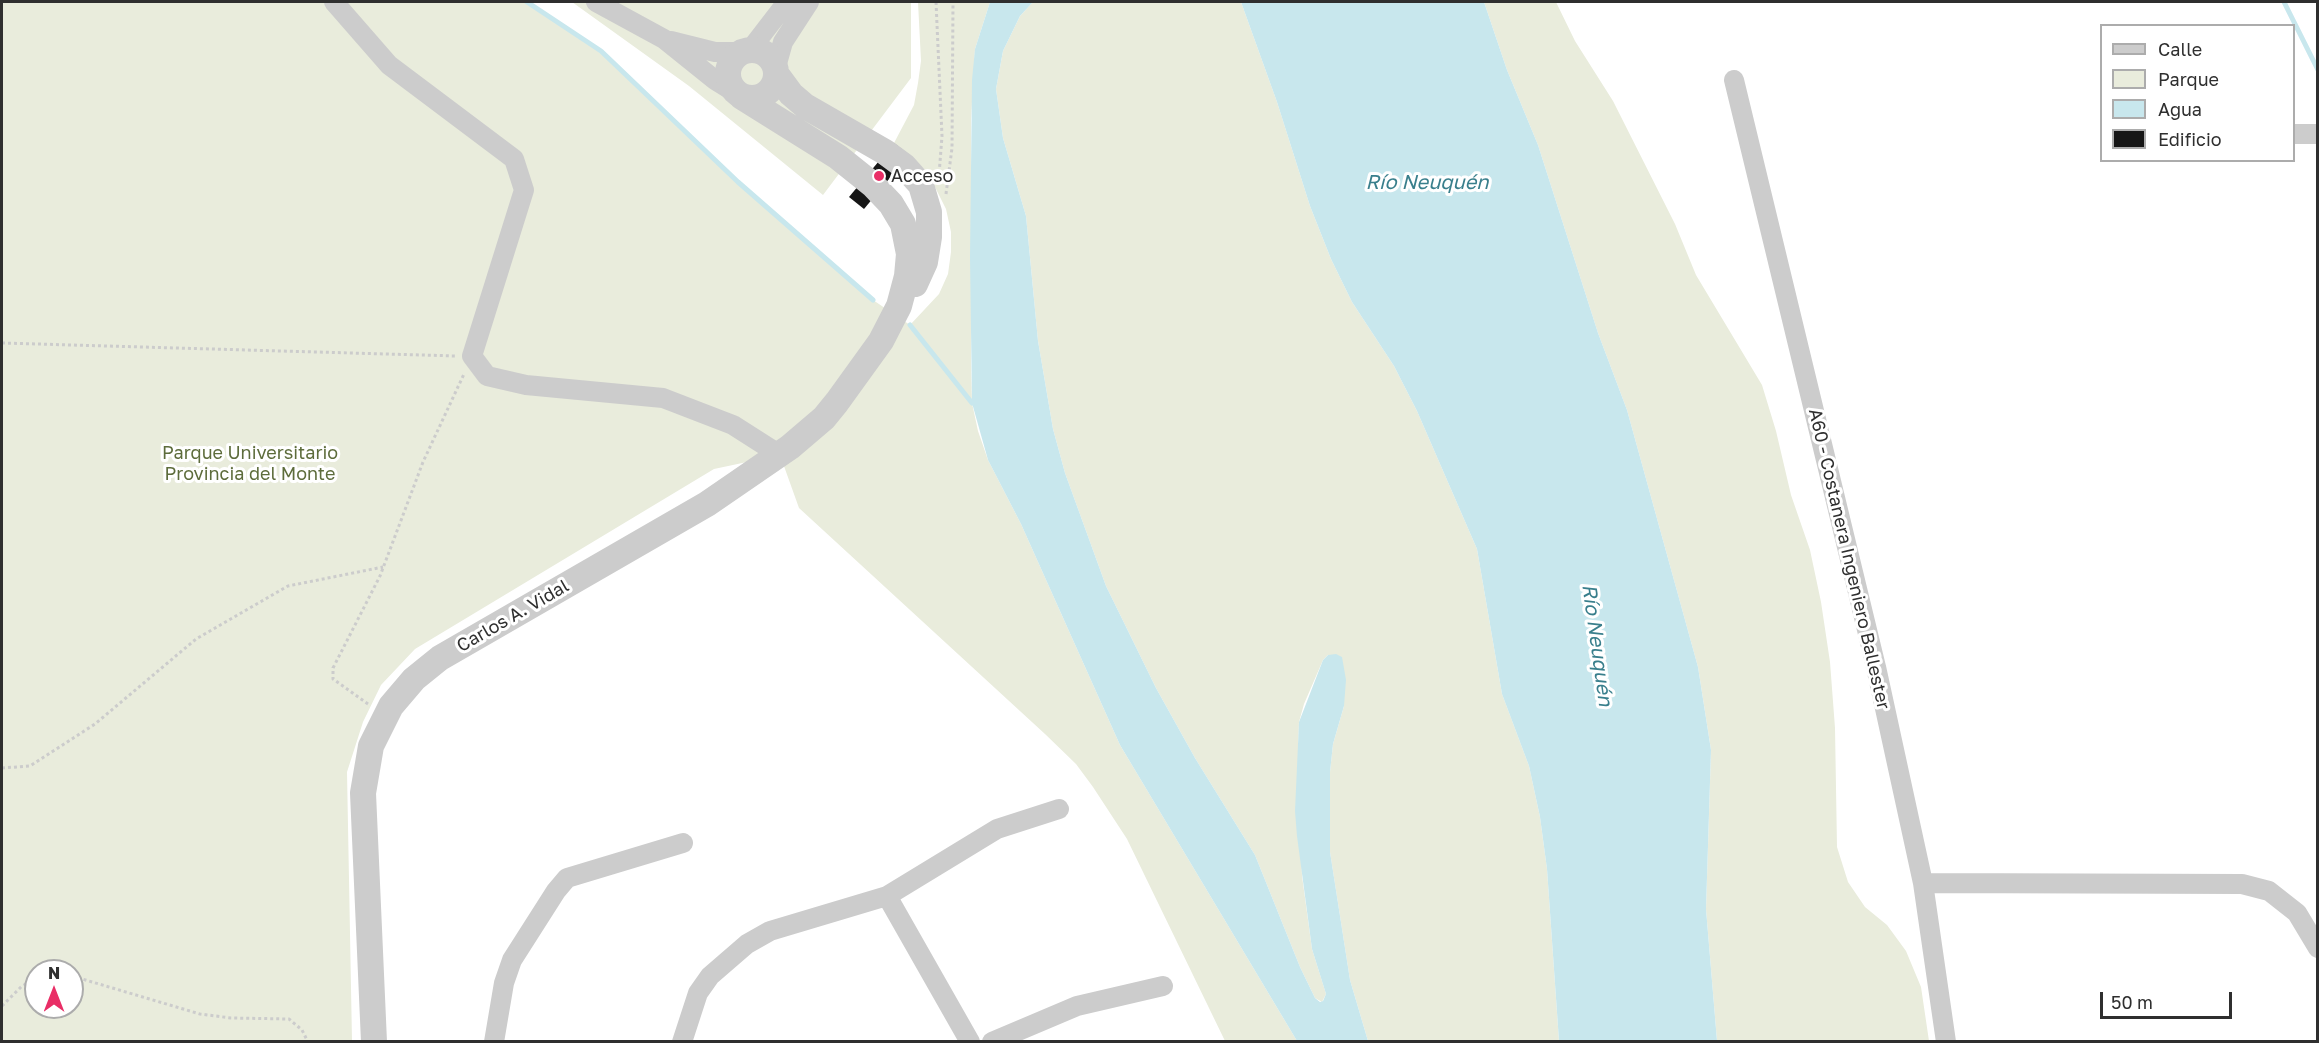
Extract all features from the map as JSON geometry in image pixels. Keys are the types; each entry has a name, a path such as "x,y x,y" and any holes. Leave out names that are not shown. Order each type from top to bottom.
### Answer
{"street":[{"path":"334,2 389,65 514,159 524,190 472,356 487,376 507,381 663,398 733,425 780,454"},
{"path":"596,2 664,39 715,80 845,162 891,204 903,224 909,254 905,287 895,315"},
{"path":"787,2 746,51 730,63 728,71 731,86 739,95 750,99 765,95 775,83 783,42 809,2"},
{"path":"664,39 715,52 746,51 766,54 790,94 805,106 868,140 904,166 938,205 925,262 915,285 895,315"},
{"name":"A60 - Costanera Ingeniero Ballester","path":"1734,80 1865,619 1923,883 1946,1041"},
{"path":"2295,134 2318,134"},
{"name":"Carlos A. Vidal","path":"374,1041 363,793 367,758 385,716 414,679 440,658 701,507 780,454 830,410 876,348 895,315"},
{"path":"682,1041 698,993 710,976 747,944 770,931 887,896 997,829 1059,809"},
{"path":"494,1041 504,983 512,960 567,878 683,843"},
{"path":"1923,883 2242,884 2269,891 2297,913 2318,948"},
{"path":"887,896 970,1041"},
{"path":"992,1041 1077,1006 1163,986"}],"path":[{"path":"936,2 942,152 938,205"},
{"path":"938,205 952,148 953,2"},
{"path":"2,343 472,356 423,462 383,567 333,668 333,679 385,716"},
{"path":"2,768 30,766 49,754 95,724 196,639 288,586 383,567"},
{"path":"84,980 200,1014 231,1018 289,1019 302,1030 308,1041"},
{"path":"2,1006 24,985"}],"green space":[{"name":"Parque Universitario Provincia del Monte","path":"2,2 527,2 601,51 738,182 873,300 910,325 939,294 948,274 951,252 951,232 946,209 935,187 924,169 894,143 914,105 918,83 921,61 918,2 990,2 975,49 971,120 971,363 972,403 978,431 988,460 1021,524 1120,745 1297,1041 1225,1041 1127,839 1076,764 799,508 780,455 714,469 415,649 381,685 363,722 347,772 352,1041 2,1042"},
{"path":"572,2 911,2 911,78 823,195 689,86"},
{"path":"1033,2 1241,2 1277,102 1310,206 1331,259 1352,302 1394,366 1417,411 1477,549 1502,694 1529,766 1540,817 1547,869 1559,1041 1368,1041 1350,980 1330,852 1330,772 1333,744 1344,706 1328,655 1323,660 1304,704 1299,722 1298,750 1302,876 1312,949 1326,994 1322,1002 1315,998 1300,967 1255,855 1195,758 1156,688 1106,586 1065,473 1053,429 1038,341 1026,216 1003,138 996,89 1003,51 1020,16"},
{"path":"1484,2 1556,2 1575,41 1613,101 1675,224 1696,275 1762,385 1776,431 1791,495 1810,550 1821,602 1830,662 1835,728 1837,847 1848,882 1865,907 1887,925 1906,951 1921,987 1929,1041 1717,1041 1706,909 1711,750 1698,667 1627,410 1598,333 1538,145 1507,70"}],"water":[{"path":"990,2 1033,2 1020,16 1003,51 996,89 1003,138 1026,216 1038,341 1053,429 1065,473 1106,586 1156,688 1195,758 1255,855 1300,967 1315,998 1320,1002 1326,994 1312,949 1295,811 1299,722 1323,660 1328,655 1336,654 1342,657 1346,680 1344,706 1333,744 1330,772 1330,852 1350,980 1368,1041 1297,1041 1120,745 1021,524 988,460 972,403 970,257 972,80 975,49"},
{"name":"Río Neuquén","path":"1241,2 1484,2 1507,70 1538,145 1598,333 1627,410 1698,667 1711,750 1706,909 1717,1041 1559,1041 1547,869 1540,817 1529,766 1502,694 1477,549 1417,411 1394,366 1352,302 1331,259 1310,206 1277,102"}],"building":[{"name":"Acceso","path":"894,143 909,155 864,209 849,197"}],"waterway":[{"path":"527,2 601,51 738,182 873,300"},
{"path":"2284,2 2318,70"},
{"path":"910,325 972,403"}],"place":[{"name":"Acceso","path":"879,176"}]}
